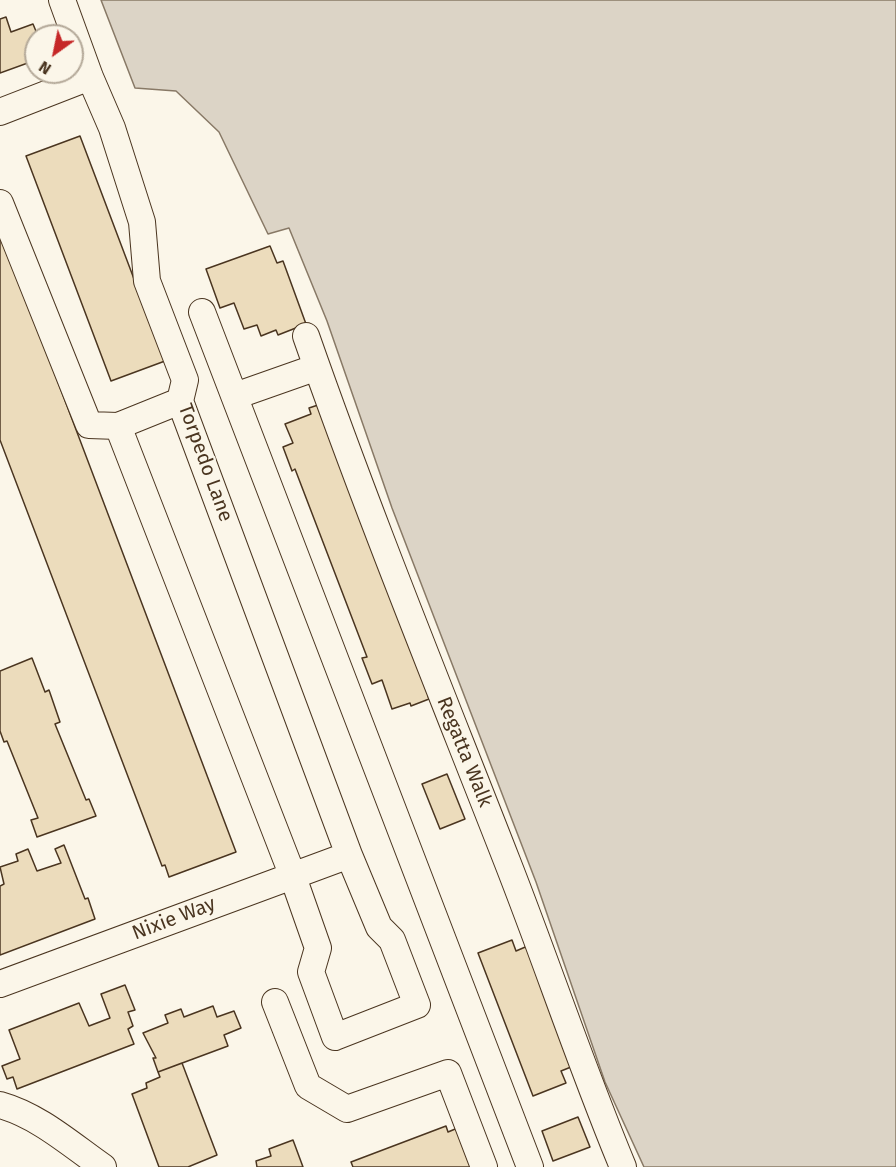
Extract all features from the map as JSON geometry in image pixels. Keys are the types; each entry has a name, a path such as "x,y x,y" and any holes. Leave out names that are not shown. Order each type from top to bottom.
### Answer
{"street":[{"name":"Torpedo Lane","path":"62,0 90,77 112,128 142,222 147,281 185,380 180,401 349,855 379,927 392,940 417,1005 335,1036 310,972 318,948 292,874"},
{"path":"0,112 90,77"},
{"path":"0,203 89,425 118,426 180,401"},
{"path":"202,312 530,1167"},
{"name":"Regatta Walk","path":"306,336 392,568 508,862 595,1099 623,1167"},
{"path":"235,396 306,371"},
{"path":"118,426 292,874"},
{"name":"Nixie Way","path":"0,984 292,874 349,855"},
{"path":"275,1002 308,1086 347,1109 448,1073 483,1167"},
{"path":"0,1105 17,1110 45,1125 103,1167"}],"shaded area":[{"path":"101,0 896,0 896,1167 644,1167 605,1082 536,882 392,508 327,321 289,228 268,234 219,132 176,91 135,88"}],"building":[{"path":"6,17 11,32 24,27 24,64 0,73 0,19"},
{"path":"80,136 165,361 111,381 26,156"},
{"path":"0,229 236,852 169,877 165,865 162,866 0,440"},
{"path":"270,246 277,263 283,261 306,324 278,335 276,330 261,336 257,325 244,329 234,303 220,308 206,269"},
{"path":"324,403 435,694 411,706 410,703 392,709 382,680 372,684 362,658 367,657 295,469 292,471 283,447 293,443 285,424 311,414 309,408"},
{"path":"32,658 45,692 49,690 60,722 55,724 86,800 89,799 96,816 37,837 31,820 38,818 7,741 4,742 0,731 0,671"},
{"path":"447,774 465,819 440,829 422,784"},
{"path":"64,845 95,919 0,955 0,886 4,884 0,867 18,861 16,854 28,849 37,871 61,863 55,849"},
{"path":"512,940 516,951 530,945 576,1065 561,1071 566,1083 533,1096 478,953"},
{"path":"125,985 135,1010 128,1012 133,1026 128,1029 134,1044 17,1089 13,1077 7,1079 2,1066 20,1059 9,1030 79,1003 89,1026 110,1018 101,994"},
{"path":"213,1006 217,1017 234,1011 241,1028 224,1035 228,1046 158,1072 153,1058 156,1058 143,1033 168,1023 165,1015 181,1009 184,1017"},
{"path":"182,1063 217,1155 188,1167 159,1167 132,1094 147,1088 146,1083 160,1077 158,1072"},
{"path":"578,1117 590,1147 553,1161 542,1131"},
{"path":"446,1126 448,1132 460,1127 475,1167 353,1167 351,1162"},
{"path":"293,1140 303,1167 257,1167 256,1161 271,1156 269,1149"}]}
